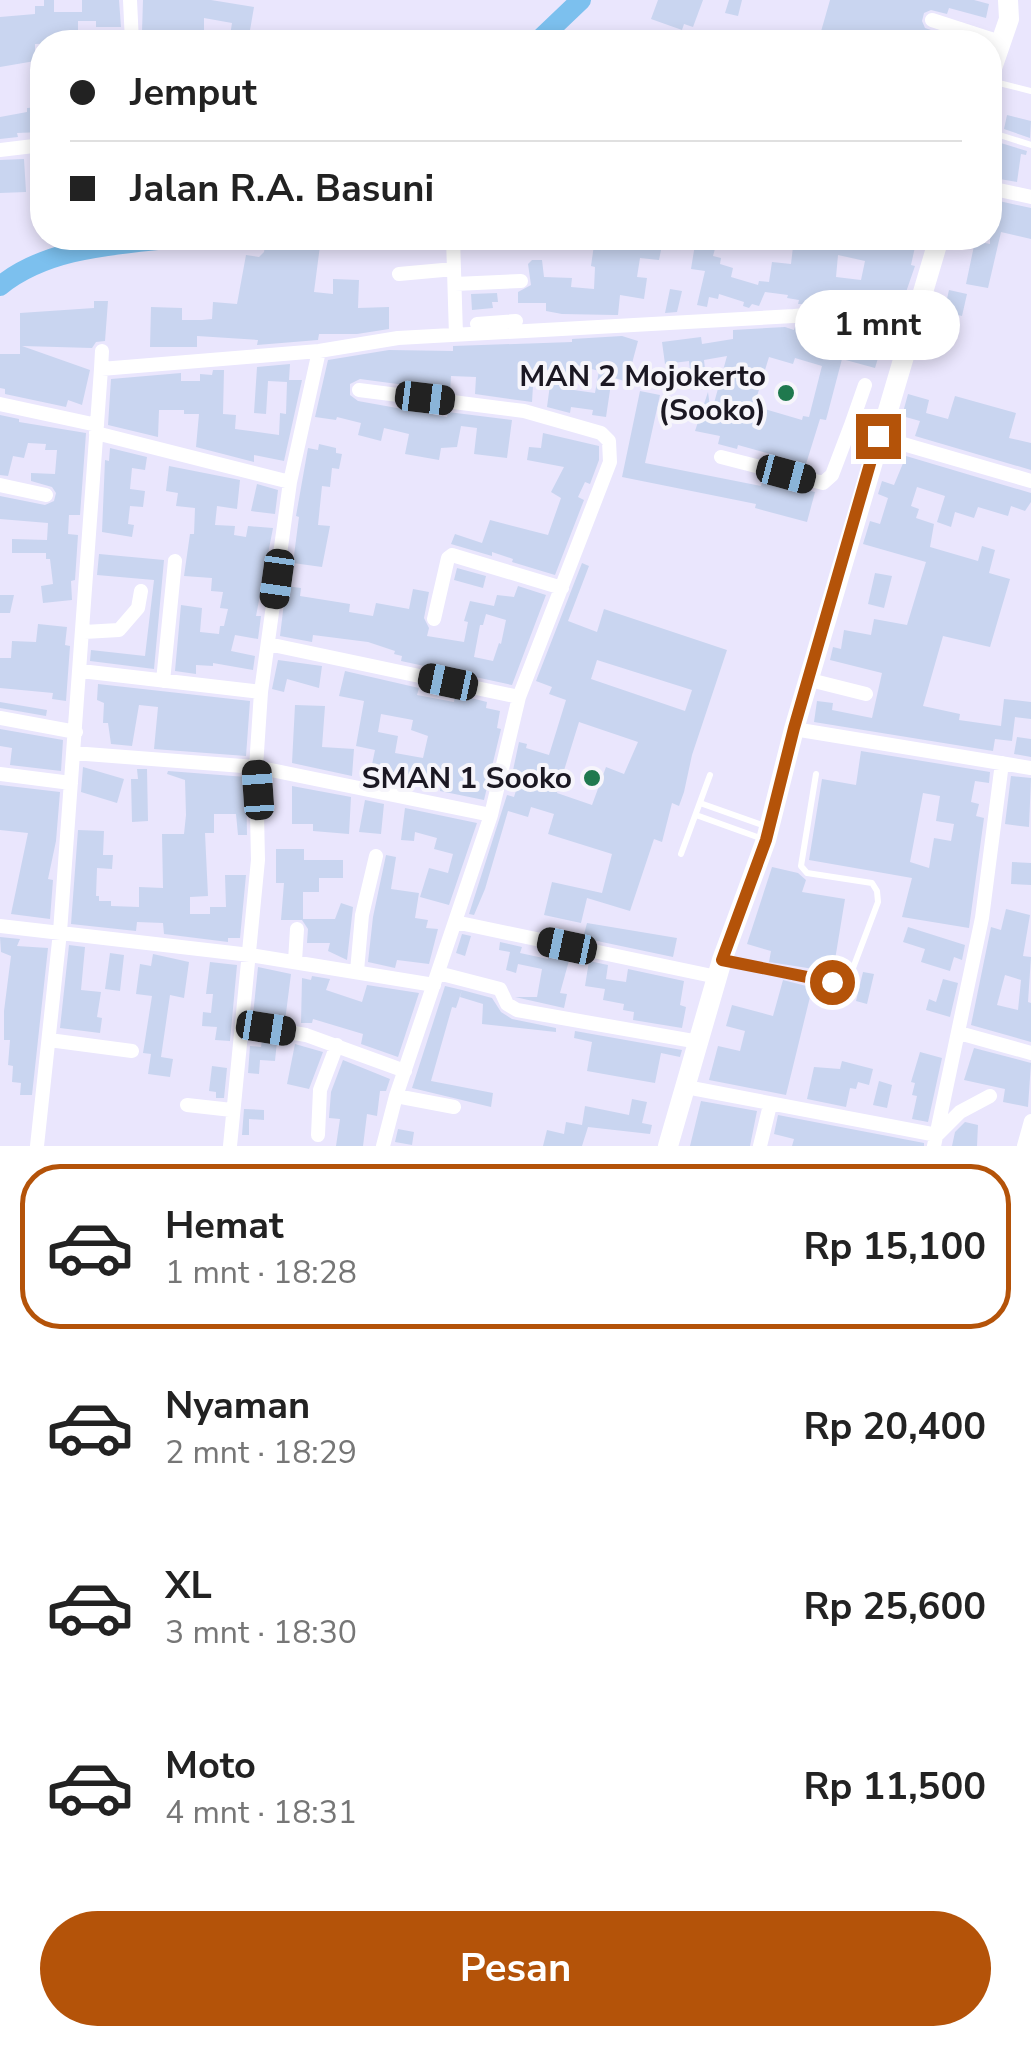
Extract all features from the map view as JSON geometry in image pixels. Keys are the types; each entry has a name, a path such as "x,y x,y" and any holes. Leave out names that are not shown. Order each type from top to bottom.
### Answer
{"main road":[{"path":"1008,10 1027,0"},
{"path":"668,1146 719,968 768,834 794,728 935,250"}],"street":[{"path":"130,0 131,30"},
{"path":"932,20 963,30"},
{"path":"0,150 30,146"},
{"path":"1002,191 1031,197"},
{"path":"453,250 456,330"},
{"path":"399,274 520,281"},
{"path":"456,330 794,316 918,304"},
{"path":"100,369 319,351 516,321"},
{"path":"37,1146 60,932 102,351"},
{"path":"230,1146 258,848 256,767 261,692 290,482 319,351"},
{"path":"722,457 823,483 832,476 865,385"},
{"path":"359,390 524,411 605,436 611,448 610,462 520,698 490,816 382,1146"},
{"path":"0,404 290,482"},
{"path":"851,425 1031,480"},
{"path":"0,485 46,495"},
{"path":"434,620 448,558 452,555 562,588"},
{"path":"163,680 176,561"},
{"path":"84,632 118,630 138,608 140,591"},
{"path":"268,644 520,698"},
{"path":"81,671 261,692"},
{"path":"810,680 866,694"},
{"path":"0,718 76,732"},
{"path":"794,728 1031,768"},
{"path":"74,753 256,767 490,816"},
{"path":"935,1141 982,918 1002,764"},
{"path":"0,774 71,783"},
{"path":"357,971 362,915 376,856"},
{"path":"455,922 719,968"},
{"path":"0,926 436,979 500,990 517,1010 699,1042"},
{"path":"294,961 296,929"},
{"path":"242,1024 306,1035 405,1071"},
{"path":"959,1034 1031,1053"},
{"path":"49,1040 132,1051"},
{"path":"318,1135 320,1090 338,1045"},
{"path":"686,1087 935,1141"},
{"path":"396,1096 454,1107"},
{"path":"935,1141 960,1112 990,1096"},
{"path":"187,1105 232,1110"},
{"path":"760,1146 770,1105"},
{"path":"1024,1146 1031,1121"}],"lane":[{"path":"1002,82 1031,90"},
{"path":"1002,136 1031,145"},
{"path":"719,968 832,982 850,976 878,902 877,891 872,883 808,873 801,866 816,774"},
{"path":"681,854 710,775"},
{"path":"700,803 768,834"},
{"path":"696,815 768,834"}],"building":[{"path":"44,0 54,0 54,12 82,12 82,0 119,0 121,27 96,27 96,21 78,21 78,30 30,30 30,62 0,67 0,17 35,14 35,6 44,6"},
{"path":"143,0 211,0 254,7 250,30 231,30 232,23 204,18 204,30 142,30"},
{"path":"658,0 703,0 693,27 684,24 682,30 651,19"},
{"path":"729,0 742,0 738,16 725,13"},
{"path":"830,0 974,0 989,4 986,18 949,8 947,14 931,10 924,13 922,21 931,30 821,30"},
{"path":"30,108 30,132 0,139 0,117 27,112"},
{"path":"1007,115 1031,121 1030,138 1004,129"},
{"path":"1002,143 1027,151 1026,155 1021,154 1017,182 1002,179"},
{"path":"24,159 26,192 0,193 0,160"},
{"path":"1002,202 1031,208 1031,239 1002,232"},
{"path":"319,250 314,292 333,294 333,279 359,280 358,308 389,307 389,329 319,334 318,340 257,345 258,340 197,336 197,347 150,347 151,307 182,308 182,320 212,319 213,302 237,304 246,255 259,257 264,252"},
{"path":"593,250 661,250 659,260 640,258 637,277 647,278 644,299 620,295 618,315 562,314 546,311 546,303 518,303 518,292 531,285 528,264 532,260 542,260 544,277 572,278 571,287 594,289 595,267 591,266"},
{"path":"694,250 715,250 713,256 721,258 720,264 733,268 731,277 758,285 759,281 769,282 772,262 791,264 793,250 914,250 911,265 915,266 905,295 879,291 878,297 798,304 799,300 787,298 788,295 765,292 759,306 752,304 749,308 743,306 744,302 719,294 718,299 709,297 707,307 697,305 705,271 691,269","holes":["838,255 865,261 861,280 836,277"]},
{"path":"973,250 997,250 988,288 966,284"},
{"path":"670,289 682,291 677,312 665,313"},
{"path":"949,290 967,294 962,316 944,312"},
{"path":"497,293 498,302 492,302 493,308 472,310 471,294"},
{"path":"94,301 108,301 105,341 96,342 92,348 22,346 90,370 82,405 68,400 66,407 5,394 5,389 0,388 0,354 20,354 20,313 94,308"},
{"path":"823,324 885,335 875,368 842,359 826,420 820,419 806,464 738,445 737,449 718,444 720,436 695,431 708,392 711,414 727,356 704,360 706,378 691,380 689,361 665,364 662,342 701,337 702,344 733,339 733,330 794,330 803,326 821,331","holes":["769,357 793,364 795,358 822,366 809,417 803,416 802,420 754,406"]},
{"path":"622,336 638,341 627,382 612,377 606,417 592,415 593,410 571,407 570,413 547,407 552,370 534,369 532,402 475,394 476,377 451,376 450,391 360,379 350,384 350,395 358,401 447,417 448,412 512,420 507,458 474,454 477,428 461,426 457,447 441,448 439,460 405,454 409,434 384,428 381,441 358,435 361,423 315,417 328,360 389,350 453,351 453,346","holes":["577,365 599,371 595,393 574,390"]},
{"path":"290,364 289,380 302,380 284,461 254,455 254,462 196,447 199,414 184,414 184,410 159,410 158,437 108,425 111,379 181,373 181,381 200,381 200,374 224,370 223,414 236,415 235,429 279,435 280,413 286,414 287,382 268,381 266,414 254,413 257,367"},
{"path":"640,391 660,395 645,463 761,486 763,479 815,492 807,522 755,508 756,504 622,477"},
{"path":"908,394 929,400 926,413 948,419 955,396 1016,413 1009,438 1031,443 1031,470 915,436 920,421 902,416"},
{"path":"0,415 86,433 80,515 69,515 68,534 78,535 72,600 43,603 41,586 53,584 46,553 12,553 12,539 47,540 48,523 0,519 0,496 45,505 54,501 56,493 52,487 31,481 31,473 55,474 57,450 45,450 46,444 28,443 24,458 13,456 8,476 0,475"},
{"path":"543,433 599,446 599,460 590,484 585,482 578,497 584,500 555,575 492,552 492,556 451,544 455,534 482,543 490,520 548,535 561,498 551,492 564,467 527,460 529,447 541,448"},
{"path":"319,444 336,448 336,453 342,454 339,469 332,468 330,487 322,486 318,525 330,526 322,567 293,563 299,517 296,516 308,448 318,450"},
{"path":"110,448 147,457 145,470 132,468 130,489 145,491 143,507 130,506 128,524 134,525 132,537 102,532 105,460 109,461"},
{"path":"906,456 1031,493 1025,511 1011,506 1008,516 978,507 974,518 955,512 951,527 937,522 945,496 917,487 911,506 919,509 916,518 934,524 930,547 978,561 982,546 995,550 989,573 1010,579 990,647 943,636 923,706 960,714 959,720 1001,726 1004,699 1031,702 1031,719 1015,717 1012,741 995,739 993,751 814,722 817,701 833,703 832,710 872,718 882,673 830,660 833,647 841,649 844,630 871,635 874,619 907,625 926,562 863,544 870,521 880,524 888,498 878,494 882,481 894,485"},
{"path":"169,466 240,480 237,509 217,506 215,525 235,526 234,535 246,537 248,526 273,528 256,616 261,616 258,639 235,635 231,651 255,656 253,670 213,663 196,665 196,674 175,671 181,605 202,608 200,632 219,634 228,609 220,608 223,592 211,591 212,578 184,576 190,534 194,534 195,508 176,506 178,493 166,491"},
{"path":"257,484 278,490 275,514 251,511"},
{"path":"99,554 164,560 154,669 90,661 91,650 145,656 154,580 97,575"},
{"path":"582,563 589,566 568,621 597,632 604,609 727,650 679,806 672,803 662,842 654,839 630,911 587,898 581,923 544,915 552,882 602,893 612,854 548,834 554,814 531,807 528,817 508,811 485,889 474,915 469,914 507,795 514,797 520,778 512,775 519,742 549,755 566,700 549,694 552,687 536,681","holes":["597,660 692,690 685,711 591,679","579,722 638,742 624,774 606,767 592,805 557,793"]},
{"path":"457,568 486,576 483,588 454,580"},
{"path":"875,573 892,576 884,608 868,604"},
{"path":"286,586 301,588 300,596 350,604 349,612 373,616 376,603 409,609 413,589 429,592 424,618 429,628 427,636 464,642 468,622 464,621 470,601 494,606 497,595 514,597 518,586 546,595 512,685 401,661 402,656 394,654 395,651 368,642 313,635 312,642 280,636","holes":["486,614 506,620 493,661 474,657"]},
{"path":"0,595 14,595 10,613 0,613"},
{"path":"38,624 67,627 65,645 70,646 66,701 52,699 53,693 0,688 0,658 11,658 12,641 36,642"},
{"path":"278,660 322,666 319,688 287,679 284,692 272,689"},
{"path":"345,671 419,688 417,695 454,702 455,694 487,702 486,708 500,711 497,728 501,729 484,800 440,791 441,781 408,775 406,784 369,779 375,750 356,746 364,701 339,696","holes":["381,714 413,720 411,730 428,736 423,758 395,753 398,736 378,732"]},
{"path":"98,684 250,701 246,756 154,749 158,707 139,705 132,746 111,744 108,723 103,723 104,703 97,700"},
{"path":"0,702 47,710 46,716 0,708"},
{"path":"295,705 325,706 322,747 354,749 352,776 292,763"},
{"path":"0,729 63,740 61,771 10,765 12,748 0,746"},
{"path":"1017,737 1031,739 1031,757 1014,754"},
{"path":"861,751 990,772 989,783 975,781 971,802 979,804 976,816 984,818 969,928 902,917 912,878 809,860 822,779 856,785","holes":["923,793 940,796 936,821 954,824 951,841 934,838 929,868 910,862"]},
{"path":"83,767 124,779 117,803 81,792"},
{"path":"137,769 147,769 148,821 132,822 131,779 138,779"},
{"path":"168,771 246,777 247,835 238,835 236,814 214,814 214,833 205,833 208,896 190,897 190,914 210,914 210,907 226,907 225,875 246,875 240,938 228,938 228,942 164,934 163,923 137,922 136,931 71,924 78,830 104,831 103,855 113,855 112,869 97,868 99,901 111,901 111,906 139,907 139,887 163,888 162,834 184,834 186,815 185,780 167,774"},
{"path":"1011,776 1031,778 1029,827 1005,824"},
{"path":"0,785 60,792 48,879 53,880 50,919 11,914 28,833 0,830"},
{"path":"292,786 351,797 349,834 313,831 313,824 292,824"},
{"path":"365,800 384,804 381,834 359,832"},
{"path":"405,808 477,823 449,905 420,897 429,868 448,873 453,854 434,849 437,838 415,832 414,841 401,840"},
{"path":"276,849 304,849 304,860 343,860 343,878 319,878 319,892 303,892 303,919 335,919 341,903 353,907 347,960 328,951 330,943 307,943 308,929 302,920 281,920 284,883 276,883"},
{"path":"386,855 396,857 391,889 419,893 415,918 428,920 426,928 438,929 429,964 397,960 395,968 368,962"},
{"path":"1012,862 1031,863 1031,885 1011,884"},
{"path":"772,867 798,873 806,880 802,892 845,899 833,972 769,962 771,951 747,944"},
{"path":"1006,909 1030,915 1023,956 1031,957 1031,1042 971,1025 991,927 1001,930","holes":["1005,975 1021,980 1018,1010 997,1005"]},
{"path":"587,923 677,938 673,957 583,938"},
{"path":"908,927 965,945 962,960 954,957 950,971 921,962 925,949 903,942"},
{"path":"462,934 471,936 465,956 456,953"},
{"path":"0,937 20,939 17,946 48,948 32,1095 20,1095 21,1083 12,1082 13,1066 8,1065 10,1040 4,1040 4,1011 11,956 1,952"},
{"path":"500,942 522,947 520,953 548,959 550,953 570,957 560,993 567,994 564,1008 515,997 537,997 542,969 518,964 516,973 506,970 510,952 499,950"},
{"path":"69,945 85,947 81,990 101,992 97,1017 102,1018 100,1033 60,1028"},
{"path":"110,953 124,955 120,991 105,989"},
{"path":"153,954 189,962 184,998 170,995 161,1057 173,1059 170,1077 148,1074 151,1054 143,1053 152,996 136,994 140,964 151,966"},
{"path":"589,961 608,965 606,979 626,982 628,969 684,981 680,1005 686,1007 682,1028 633,1020 634,1012 623,1010 624,1004 603,1000 605,989 585,986"},
{"path":"210,962 237,965 230,1041 215,1040 217,1027 202,1026 203,1012 211,1013 213,994 206,994"},
{"path":"258,967 291,974 285,1021 253,1015"},
{"path":"863,972 874,974 867,1004 856,1001"},
{"path":"312,976 330,979 326,990 362,1002 367,985 419,993 398,1057 361,1044 363,1034 313,1019 312,1023 301,1023 302,978 311,980"},
{"path":"943,979 958,983 950,1017 926,1010 929,999 936,1002"},
{"path":"783,980 826,991 824,1001 810,997 786,1095 709,1080 718,1046 740,1051 745,1031 726,1026 732,1005 773,1016"},
{"path":"445,986 462,990 456,1008 452,1007 431,1081 493,1093 491,1107 412,1088"},
{"path":"462,990 492,998 501,1012 512,1019 556,1028 556,1032 482,1024 483,1004 460,997"},
{"path":"575,1031 682,1050 680,1057 661,1053 655,1083 615,1076 587,1071 592,1042 574,1038"},
{"path":"262,1039 277,1041 275,1061 260,1060 259,1074 248,1073 250,1046 261,1047"},
{"path":"295,1044 323,1052 309,1089 287,1084"},
{"path":"974,1048 1031,1063 1028,1107 1003,1102 1005,1089 964,1080"},
{"path":"920,1052 942,1058 928,1122 912,1119 917,1096 912,1095 915,1083 911,1082"},
{"path":"343,1060 390,1079 386,1091 380,1091 377,1116 367,1114 363,1146 336,1146 340,1119 329,1118 331,1092"},
{"path":"842,1061 873,1069 869,1085 858,1082 856,1089 850,1088 846,1107 807,1099 814,1067 840,1069"},
{"path":"212,1066 227,1068 224,1098 216,1098 216,1092 209,1091"},
{"path":"879,1081 892,1085 887,1108 873,1105"},
{"path":"632,1099 647,1102 642,1123 652,1125 650,1134 588,1127 582,1146 543,1146 547,1130 564,1134 566,1122 582,1125 585,1106 629,1115"},
{"path":"701,1101 757,1111 750,1146 690,1146"},
{"path":"244,1109 264,1110 264,1120 249,1119 249,1135 242,1135"},
{"path":"778,1115 924,1146 792,1146 794,1139 774,1134"},
{"path":"965,1122 978,1125 977,1146 952,1146 955,1132"},
{"path":"398,1129 414,1132 412,1145 395,1142"}],"waterway":[{"path":"550,30 581,0"},
{"path":"0,286 39,263 84,250"}],"place":[{"name":"MAN 2 Mojokerto (Sooko)","path":"786,393"},
{"name":"SMAN 1 Sooko","path":"592,778"}],"route":[{"path":"832,982 722,960 766,840 878,436"}]}
